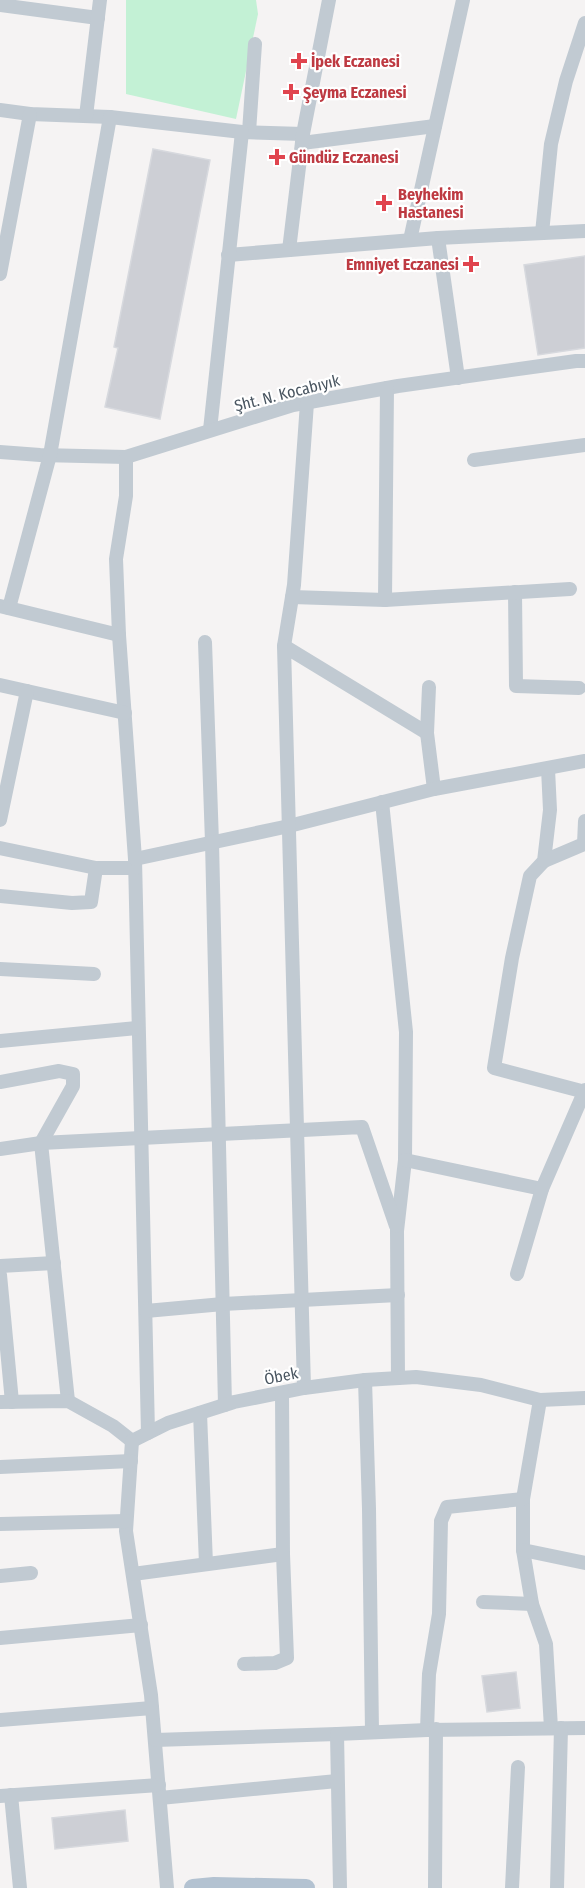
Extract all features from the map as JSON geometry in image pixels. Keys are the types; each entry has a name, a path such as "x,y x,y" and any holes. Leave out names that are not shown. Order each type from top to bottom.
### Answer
{"main road":[{"path":"194,1888 214,1886 306,1888"}],"street":[{"path":"86,116 100,0"},
{"path":"289,250 303,138 329,0"},
{"path":"410,240 463,0"},
{"path":"0,5 98,18"},
{"path":"542,233 551,144 566,81 585,23"},
{"path":"210,430 228,255 255,44"},
{"path":"0,110 30,114 110,117 303,138 435,126"},
{"path":"0,274 30,114"},
{"path":"110,117 50,455 5,607 119,635"},
{"path":"228,255 438,238 585,231"},
{"path":"438,238 458,378"},
{"name":"Şht. N. Kocabıyık","path":"0,452 126,457 210,430 307,403 387,388 582,359"},
{"path":"385,600 387,388"},
{"path":"304,1388 284,646 292,597 307,403"},
{"path":"474,460 585,445"},
{"path":"126,457 126,496 116,559 135,864 148,1433"},
{"path":"292,597 385,600 570,589"},
{"path":"515,592 516,686 579,688"},
{"path":"205,642 225,1404"},
{"path":"284,646 427,733"},
{"path":"0,685 125,713"},
{"path":"429,687 427,733 434,789"},
{"path":"0,820 27,691"},
{"path":"0,848 96,868 135,864 212,842 289,826 434,789 585,761"},
{"path":"544,861 550,810 548,769"},
{"path":"382,802 406,1032 405,1160 397,1231 398,1378"},
{"path":"517,1274 542,1189 585,1091 494,1068 512,958 530,876 544,861 584,844 585,821"},
{"path":"0,896 72,903 91,902 96,868"},
{"path":"0,969 94,974"},
{"path":"0,1041 137,1028"},
{"path":"0,1082 59,1071 73,1074 73,1086 42,1143 68,1401"},
{"path":"0,1149 42,1143 362,1127 397,1231"},
{"path":"405,1160 542,1189"},
{"path":"0,1266 54,1263"},
{"path":"0,1275 6,1402 68,1401 112,1426 132,1441 126,1531 152,1708 167,1888"},
{"path":"146,1311 223,1304 398,1295"},
{"name":"Öbek","path":"132,1441 168,1423 225,1404 304,1388 365,1380 416,1377 481,1385 540,1400 585,1398"},
{"path":"365,1380 372,1732"},
{"path":"244,1664 275,1663 287,1658 283,1554 282,1393"},
{"path":"540,1400 523,1499 523,1551 532,1604 546,1644 556,1728 557,1888"},
{"path":"200,1413 206,1564"},
{"path":"0,1467 131,1461"},
{"path":"435,1888 429,1674 440,1614 441,1521 447,1507 523,1499"},
{"path":"0,1524 126,1521"},
{"path":"523,1551 585,1563"},
{"path":"133,1574 283,1554"},
{"path":"0,1576 31,1574"},
{"path":"483,1602 532,1604"},
{"path":"0,1638 141,1625"},
{"path":"0,1720 152,1708"},
{"path":"155,1740 431,1729 585,1728"},
{"path":"337,1734 340,1888"},
{"path":"512,1888 518,1767"},
{"path":"20,1888 6,1795 159,1792 337,1781"}],"green space":[{"path":"126,0 256,0 258,14 236,119 126,94"}],"building":[{"path":"153,149 210,160 160,419 105,407 118,348 114,347"},
{"path":"585,256 585,348 538,355 524,265"},
{"path":"516,1672 520,1708 487,1712 482,1676"},
{"path":"125,1810 128,1841 55,1849 52,1818"}],"place":[{"name":"İpek Eczanesi","path":"299,61"},
{"name":"Şeyma Eczanesi","path":"291,92"},
{"name":"Gündüz Eczanesi","path":"277,157"},
{"name":"Beyhekim Hastanesi","path":"384,203"},
{"name":"Emniyet Eczanesi","path":"471,264"}]}
